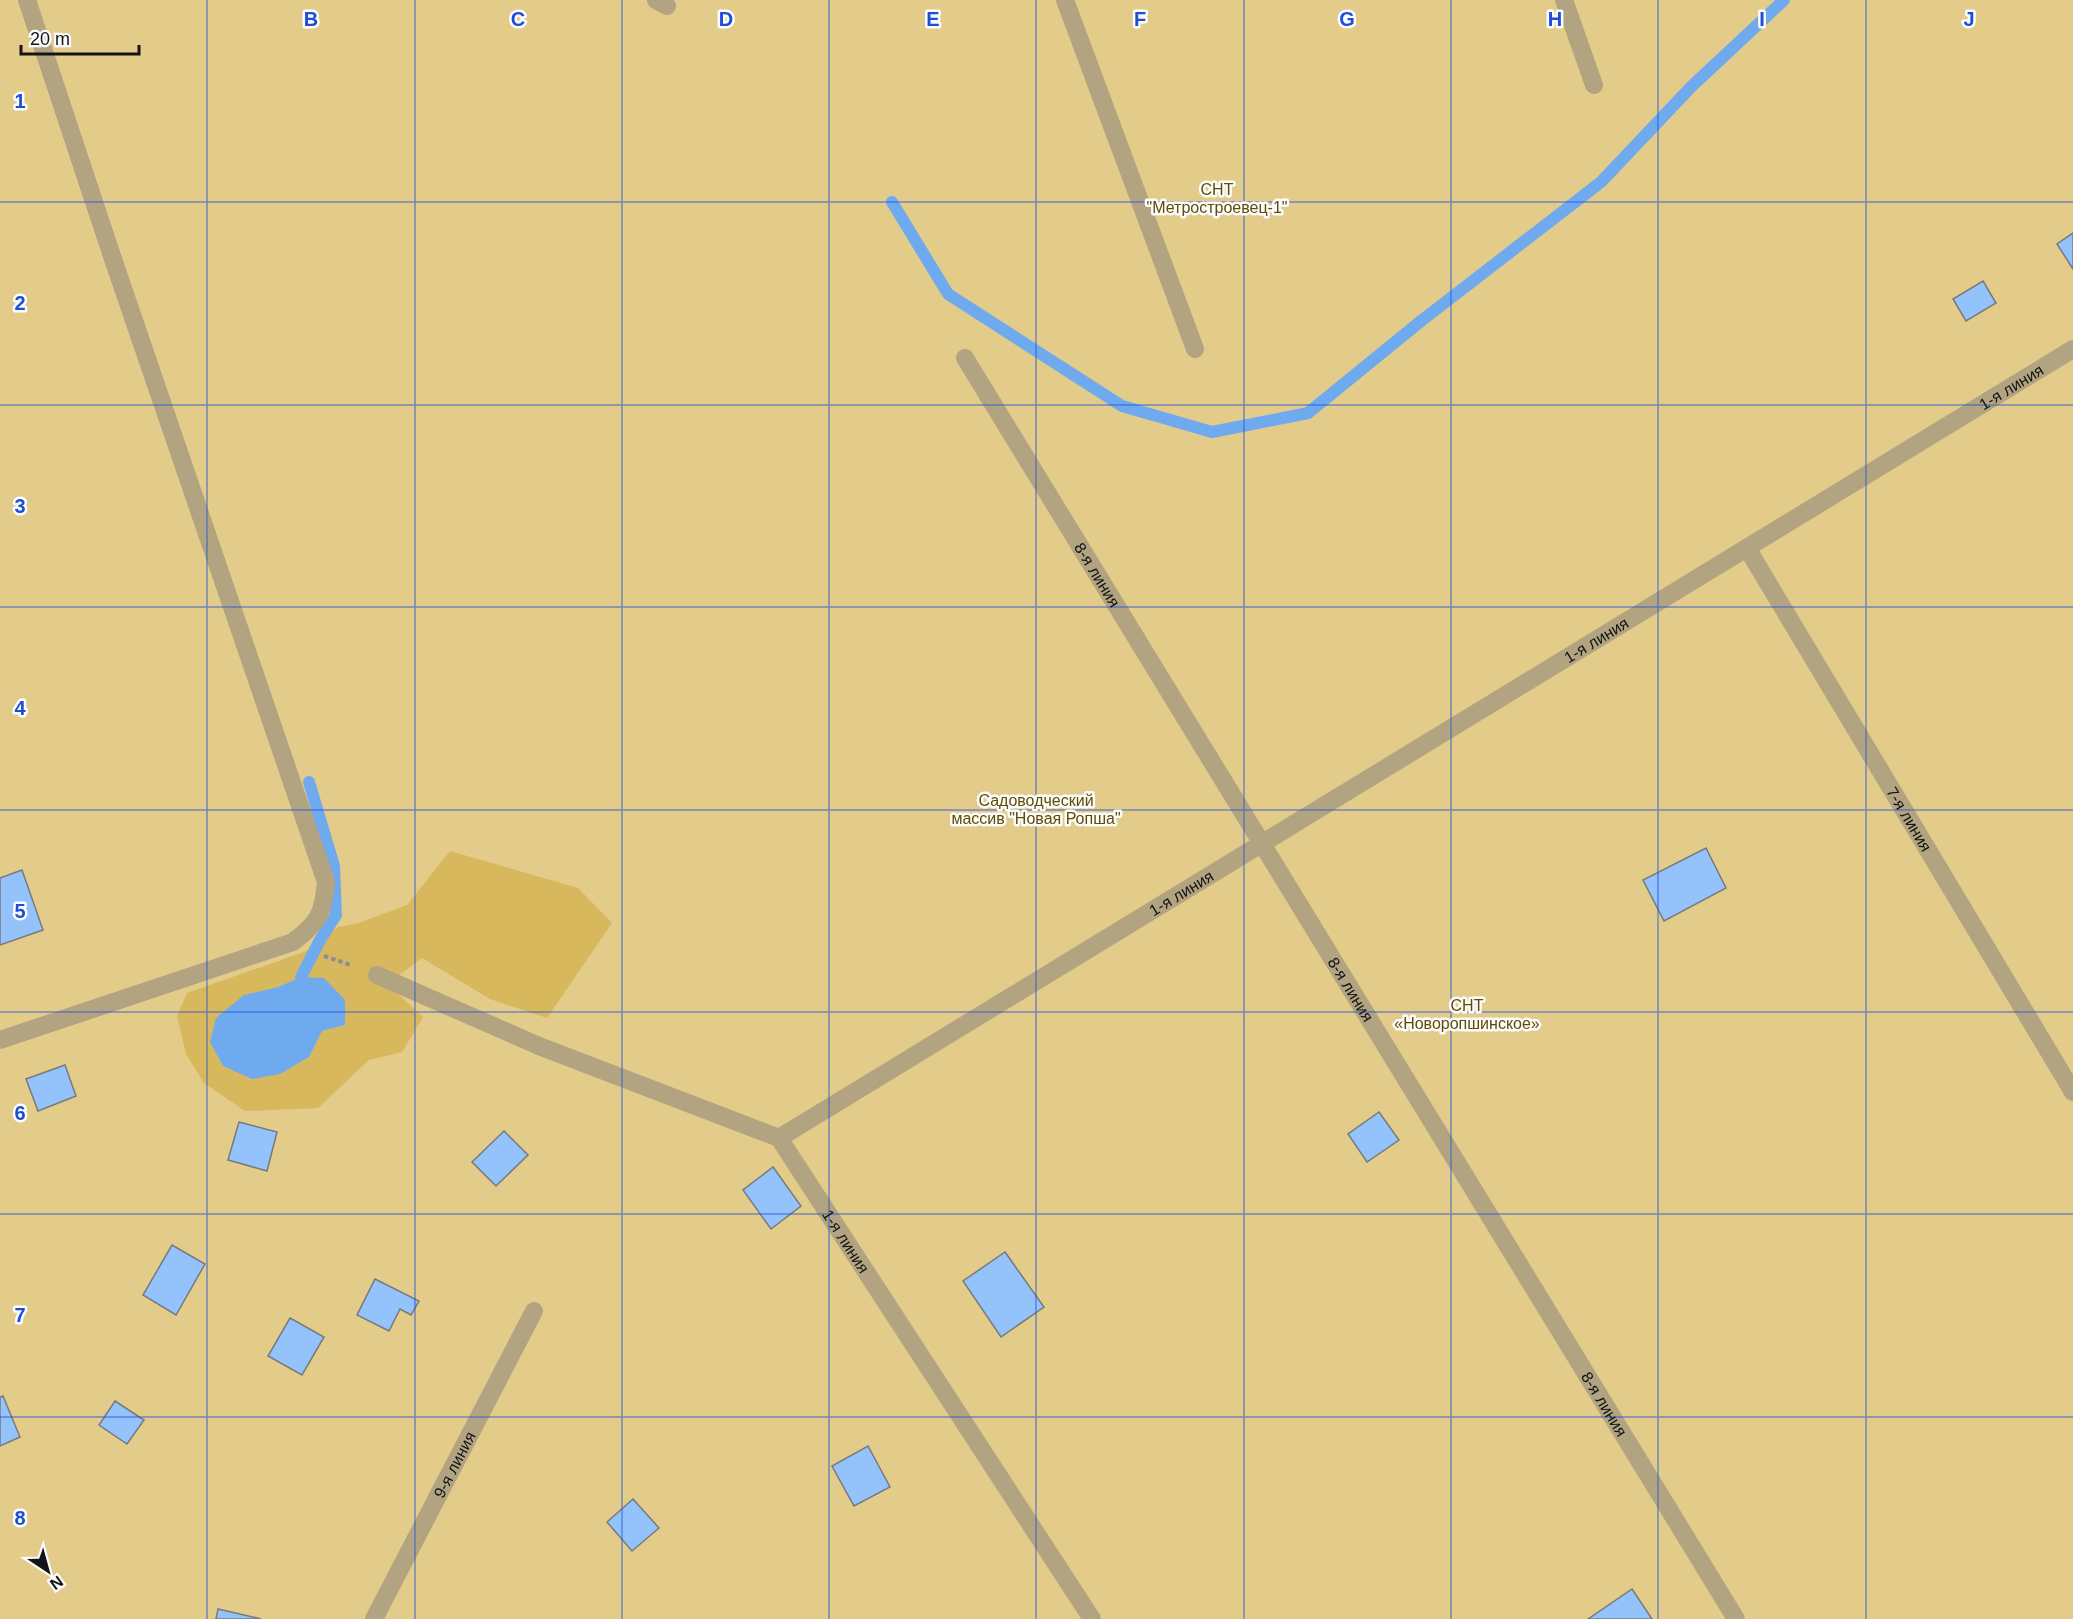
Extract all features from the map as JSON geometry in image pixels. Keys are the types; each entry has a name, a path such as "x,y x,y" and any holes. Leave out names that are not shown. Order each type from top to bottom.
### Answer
{"street":[{"path":"0,1040 293,942 310,929 323,909 326,882 27,0"},
{"path":"1065,0 1195,349"},
{"path":"1564,0 1594,85"},
{"name":"1-я линия","path":"1092,1619 779,1138 2073,349"},
{"name":"8-я линия","path":"965,358 1736,1619"},
{"name":"7-я линия","path":"1747,548 2073,1092"},
{"path":"377,975 538,1046 779,1138"},
{"name":"9-я линия","path":"374,1619 534,1311"}],"path":[{"path":"310,929 320,954 377,975"}],"green space":[{"name":"Садоводческий массив \"Новая Ропша\"","path":"0,0 2073,0 2073,1619 0,1619"}],"shaded area":[{"path":"450,851 578,888 612,923 547,1018 490,999 422,958 387,984 423,1017 402,1052 369,1060 318,1108 245,1111 204,1083 186,1054 177,1016 187,993 304,952 338,927 359,923 407,905","holes":["301,977 345,1025 322,1031 244,995 278,987"]}],"water":[{"path":"301,977 324,978 345,1000 345,1025 322,1031 309,1057 280,1074 252,1079 223,1066 210,1042 216,1018 244,995 278,987"}],"building":[{"path":"2073,233 2073,269 2057,244"},
{"path":"1983,281 1996,303 1966,321 1953,299"},
{"path":"1706,848 1726,888 1664,921 1643,880"},
{"path":"22,870 43,930 0,945 0,878"},
{"path":"65,1065 76,1096 38,1111 26,1079"},
{"path":"1379,1112 1399,1140 1367,1162 1348,1134"},
{"path":"239,1122 277,1132 267,1171 228,1160"},
{"path":"504,1131 528,1155 496,1186 472,1162"},
{"path":"773,1167 801,1206 771,1229 743,1190"},
{"path":"172,1245 205,1264 176,1315 143,1295"},
{"path":"1005,1252 1044,1307 1001,1337 963,1281"},
{"path":"375,1279 419,1301 411,1315 400,1309 389,1331 357,1315"},
{"path":"290,1318 324,1337 302,1375 268,1356"},
{"path":"3,1396 20,1437 0,1446 0,1397"},
{"path":"115,1401 144,1420 127,1444 99,1425"},
{"path":"868,1446 890,1487 854,1506 832,1466"},
{"path":"633,1499 659,1528 632,1551 607,1522"},
{"path":"1632,1589 1652,1619 1588,1619"},
{"path":"218,1609 261,1619 216,1619"}],"waterway":[{"path":"892,202 948,294 1122,406 1212,432 1308,413 1421,321 1601,182 1691,87 1784,0"},
{"path":"301,977 336,915 334,866 309,782"}],"park label":[{"name":"СНТ \"Метростроевец-1\"","path":"1217,198"},
{"name":"СНТ «Новоропшинское»","path":"1467,1014"}]}
